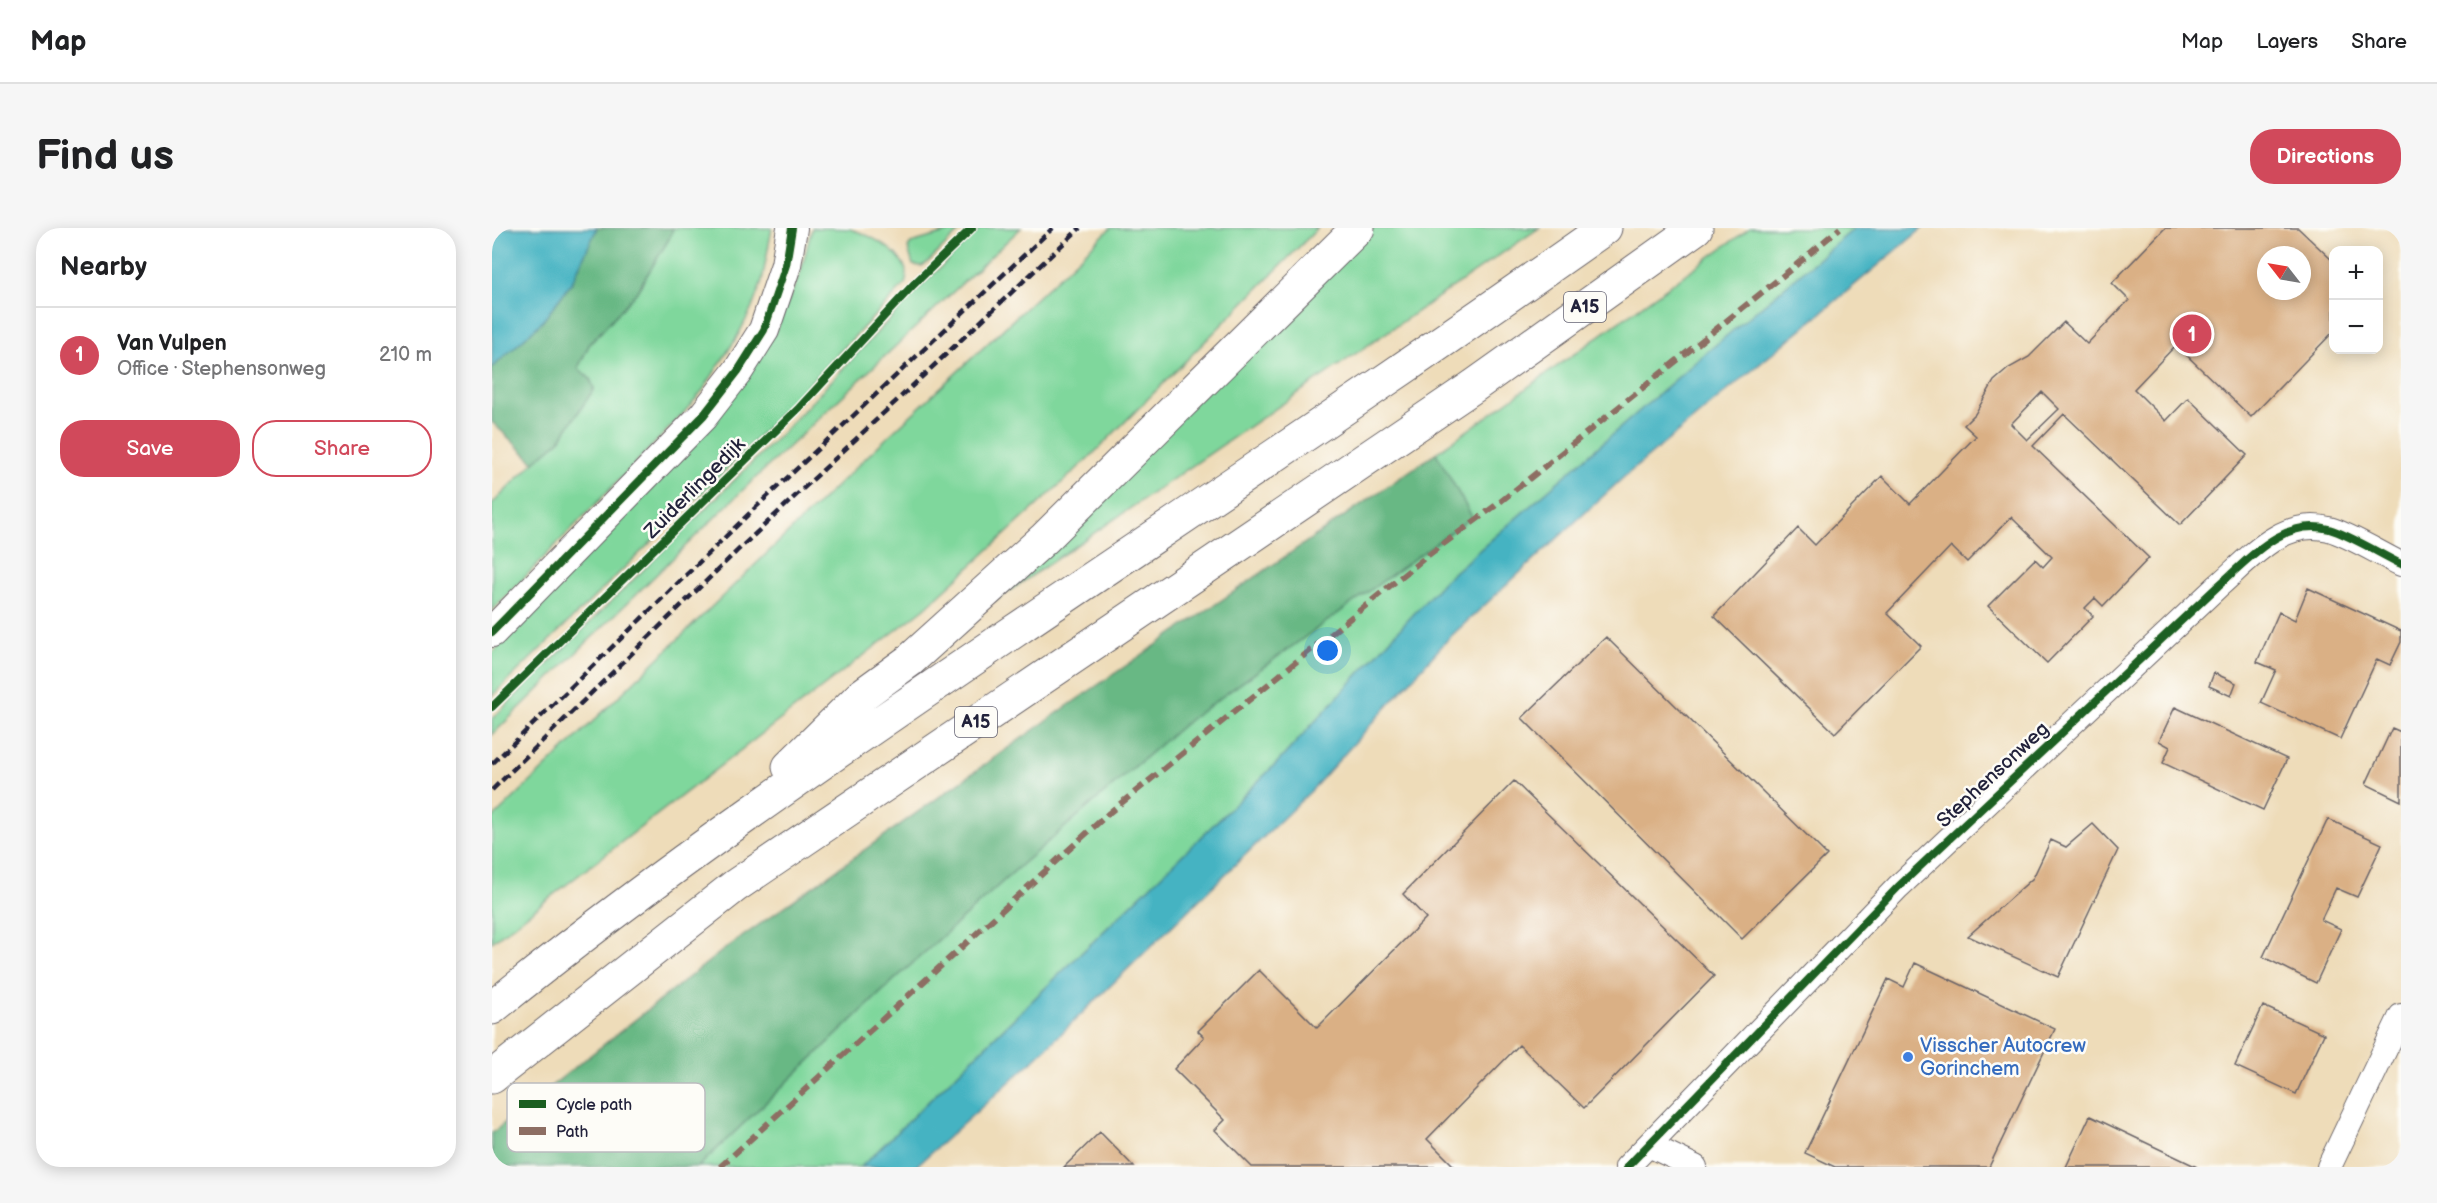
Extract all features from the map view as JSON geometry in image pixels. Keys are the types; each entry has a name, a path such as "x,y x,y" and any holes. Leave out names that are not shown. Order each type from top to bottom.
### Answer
{"highway":[{"name":"A15","path":"715,838 862,695 909,661 1045,538 1358,228"},
{"name":"A15","path":"492,1008 715,838 865,733 1456,333 1605,228"},
{"name":"A15","path":"492,1077 735,886 1474,386 1696,228"}],"street":[{"path":"492,632 703,416 738,370 764,330 786,265 792,228"},
{"name":"Stephensonweg","path":"1627,1167 1898,886 2218,586 2266,545 2287,531 2300,527 2316,527 2331,530 2401,564"},
{"path":"2329,1167 2401,1016"},
{"path":"1649,1145 1695,1167"}],"green space":[{"path":"597,228 673,228 669,239 636,293 589,345 578,368 590,379 594,389 559,441 534,462 492,422 492,368 542,322 572,282"},
{"path":"673,228 772,228 762,281 752,308 737,337 703,390 681,416 492,611 492,504 534,462 559,441 594,389 590,379 578,368 589,345 636,293 669,239"},
{"path":"812,228 850,229 879,242 898,256 904,265 905,284 732,464 492,696 492,653 704,434 775,332 801,271"},
{"path":"963,228 928,262 922,266 913,265 908,248 911,243"},
{"path":"981,228 1021,228 747,486 492,735 492,719 785,430 919,288"},
{"path":"1111,228 1318,228 1091,456 925,608 492,942 492,819 878,446"},
{"path":"1370,228 1539,228 995,601"},
{"path":"1750,228 1855,228 1706,353 1444,581 1278,762 861,1167 698,1167 893,981 1021,865 1184,724 1472,517 1436,453"},
{"path":"1436,453 1472,517 1184,724 1021,865 893,981 698,1167 492,1167 492,1133 507,1121 507,1152 705,1152 705,1083 555,1083 722,951 1063,709"}],"water":[{"path":"492,228 597,228 572,282 542,322 492,368"},
{"path":"1855,228 1923,228 1624,477 1449,638 1312,790 1035,1059 915,1167 861,1167 1278,762 1444,581 1706,353"}],"building":[{"path":"2165,228 2298,228 2329,257 2329,336 2251,417 2176,345 2134,389 2166,421 2188,398 2247,455 2180,525 2064,414 2033,446 2149,558 2103,606 2095,598 2085,608 2093,616 2047,663 1988,606 2035,559 2043,567 2052,557 2011,517 1967,562 1951,546 1887,613 1921,646 1835,733 1714,616 1798,528 1815,545 1882,476 1910,504 1976,436 1964,425 1975,414 1994,381 2009,368 2029,357 2064,322 2087,344 2129,300 2112,283","holes":["2042,392 2059,409 2027,440 2011,424"]},
{"path":"2308,588 2401,631 2401,642 2390,665 2377,659 2340,739 2261,703 2276,670 2257,662 2279,612 2295,620"},
{"path":"1606,637 1827,855 1742,939 1522,718"},
{"path":"2214,673 2236,683 2231,696 2209,686"},
{"path":"2175,707 2287,759 2263,810 2163,763 2170,747 2159,741"},
{"path":"2392,728 2401,732 2401,801 2366,784"},
{"path":"1514,781 1714,976 1584,1108 1519,1045 1427,1139 1455,1167 1252,1167 1215,1130 1225,1120 1174,1069 1204,1037 1198,1031 1259,970 1317,1028 1426,918 1403,894"},
{"path":"2328,819 2382,844 2357,897 2336,888 2321,920 2341,929 2316,983 2263,957"},
{"path":"2093,824 2118,850 2058,977 1968,936 2033,878 2051,840 2066,847"},
{"path":"1915,963 2055,1029 1989,1167 1835,1167 1805,1153 1888,979 1904,987"},
{"path":"2263,1006 2324,1034 2296,1094 2235,1066"},
{"path":"2090,1116 2197,1167 2066,1167"},
{"path":"1100,1132 1134,1167 1064,1167"}],"railway":[{"path":"492,764 755,508 1053,228"},
{"path":"492,790 737,551 1080,228"}],"marked path":[{"path":"720,1167 1109,813 1427,556 1495,506 1840,228"}],"cycle path":[{"path":"492,632 703,416 738,371 764,330 786,265 792,228"},
{"name":"Zuiderlingedijk","path":"492,707 799,408 913,285 972,228"},
{"path":"1627,1167 1898,887 2255,553 2282,535 2297,529 2312,527 2337,532 2401,564"}],"place":[{"name":"Van Vulpen","path":"2192,334"},
{"name":"Visscher Autocrew Gorinchem","path":"1908,1057"}]}
